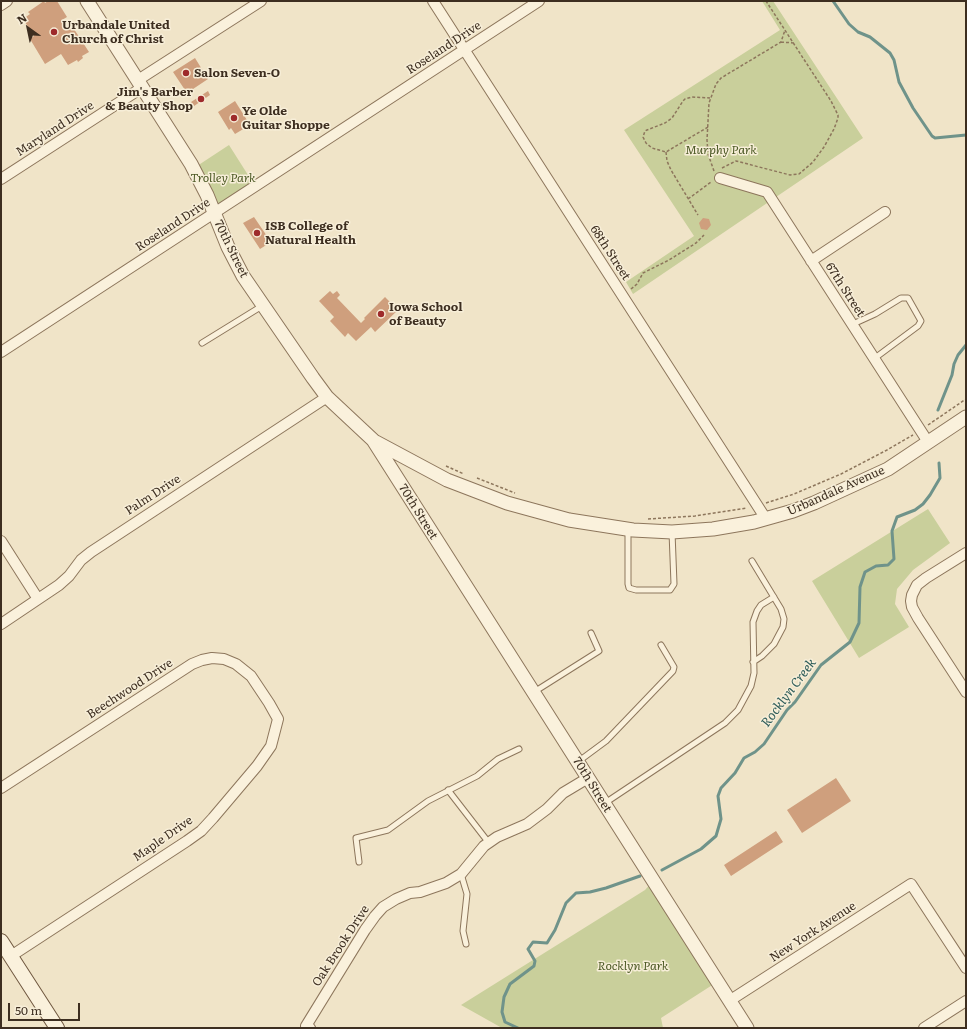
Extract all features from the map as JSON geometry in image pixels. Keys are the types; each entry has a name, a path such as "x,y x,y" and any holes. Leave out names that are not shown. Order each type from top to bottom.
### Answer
{"main road":[{"path":"1,941 58,1028"}],"street":[{"path":"1,5 7,1"},
{"name":"70th Street","path":"87,1 191,164 202,185 231,255 263,306 312,378 327,397 373,440 747,1028"},
{"name":"Maryland Drive","path":"1,179 261,1"},
{"name":"68th Street","path":"433,1 766,519"},
{"name":"Roseland Drive","path":"1,352 539,1"},
{"name":"67th Street","path":"716,180 766,192 853,324 928,442"},
{"path":"811,261 885,212"},
{"name":"Palm Drive","path":"1,624 64,581 81,560 91,552 327,397"},
{"name":"Urbandale Avenue","path":"373,440 447,480 507,503 570,520 628,530 672,532 713,529 766,519 807,506 864,480 900,461 966,417"},
{"path":"1,541 38,599"},
{"path":"966,553 917,585 911,601 915,613 966,692"},
{"name":"Beechwood Drive","path":"1,788 192,664 202,660 212,658 224,659 236,664 251,676 269,703"},
{"name":"Maple Drive","path":"11,956 187,841 214,818 257,766 270,746 278,719 269,703"},
{"name":"Oak Brook Drive","path":"308,1027 365,930 383,908 396,899 410,893 420,892 442,885 461,874 484,846 497,837 527,824 547,809 563,793 588,778"},
{"name":"New York Avenue","path":"729,1001 911,884 966,968"},
{"path":"924,1028 966,1001"}],"lane":[{"path":"853,324 875,314 901,298 908,298 921,322 918,326 875,358"},
{"path":"202,343 263,306"},
{"path":"628,530 628,584 629,588 636,590 670,590 674,584 672,532"},
{"path":"752,561 781,609 784,619 783,627 774,644 768,651 753,662"},
{"path":"604,804 725,724 743,703 751,686 754,673 753,622 761,605 774,597"},
{"path":"533,692 599,651 591,633"},
{"path":"578,762 606,741 673,671 674,667 661,645"},
{"path":"359,862 356,838 388,830 428,801 477,776 498,759 519,749"},
{"path":"448,790 489,843"},
{"path":"461,874 467,894 463,931 466,944"}],"path":[{"path":"766,1 794,43 831,101 838,115 834,129 824,147 810,165 799,174 790,175 736,160 714,172 708,154 709,103 718,81 780,42 785,30"},
{"path":"780,42 794,43"},
{"path":"708,127 666,152 656,150 649,146 644,140 645,131 669,121 683,100 687,97 710,98"},
{"path":"666,152 667,161 671,170 698,215"},
{"path":"688,199 716,180"},
{"path":"631,288 637,284 642,273 669,260 704,235"},
{"path":"924,427 966,399"},
{"path":"763,504 794,494 842,474 914,434"},
{"path":"444,465 465,474"},
{"path":"473,477 517,494"},
{"path":"642,519 695,516 747,508"}],"green space":[{"name":"Murphy Park","path":"762,1 773,1 863,138 633,294 626,282 694,236 624,130 780,30"},
{"name":"Trolley Park","path":"229,145 255,186 214,214 194,168"},
{"path":"928,509 950,543 913,570 897,589 895,604 909,627 859,658 812,581"},
{"name":"Rocklyn Park","path":"653,881 717,982 661,1018 663,1028 502,1028 461,1005 645,890"}],"building":[{"name":"Urbandale United Church of Christ","path":"44,1 45,3 48,1 57,1 67,17 62,20 68,29 72,26 89,52 82,56 83,58 78,62 77,60 68,65 61,54 45,64 30,39 34,36 23,19 30,14 28,12"},
{"path":"195,58 208,79 187,93 173,72"},
{"name":"Jim's Barber & Beauty Shop","path":"208,91 210,95 194,106 191,102"},
{"name":"Ye Olde Guitar Shoppe","path":"235,101 250,125 235,134 231,128 229,130 218,112"},
{"name":"ISB College of Natural Health","path":"254,217 271,242 260,249 243,223"},
{"path":"703,218 709,219 711,225 707,230 701,229 699,223"},
{"name":"Iowa School of Beauty","path":"330,291 333,294 337,291 340,295 337,298 361,323 385,297 398,310 375,332 371,327 356,341 348,333 345,337 330,321 334,317 319,301"},
{"path":"836,778 851,801 802,833 787,810"},
{"path":"776,831 783,842 731,876 724,865"}],"waterway":[{"path":"833,1 849,24 858,32 870,37 890,53 894,60 899,82 913,108 932,136 935,138 966,135"},
{"name":"Rocklyn Creek","path":"938,410 952,375 954,364 958,355 966,345"},
{"name":"Rocklyn Creek","path":"662,870 701,849 716,836 721,819 718,796 721,788 735,773 744,758 755,752 764,744 787,710 795,702 821,665 850,642 859,623 860,587 865,572 876,566 888,565 894,559 892,531 897,517 915,510 923,504 940,478 939,463"},
{"name":"Rocklyn Creek","path":"518,1028 505,1022 502,1012 504,997 510,984 534,966 535,961 528,949 533,942 547,943 555,930 566,903 576,893 590,892 606,888 640,876"}],"place":[{"name":"Urbandale United Church of Christ","path":"54,32"},
{"name":"Salon Seven-O","path":"186,73"},
{"name":"Jim's Barber & Beauty Shop","path":"201,99"},
{"name":"Ye Olde Guitar Shoppe","path":"234,118"},
{"name":"ISB College of Natural Health","path":"257,233"},
{"name":"Iowa School of Beauty","path":"381,314"}]}
